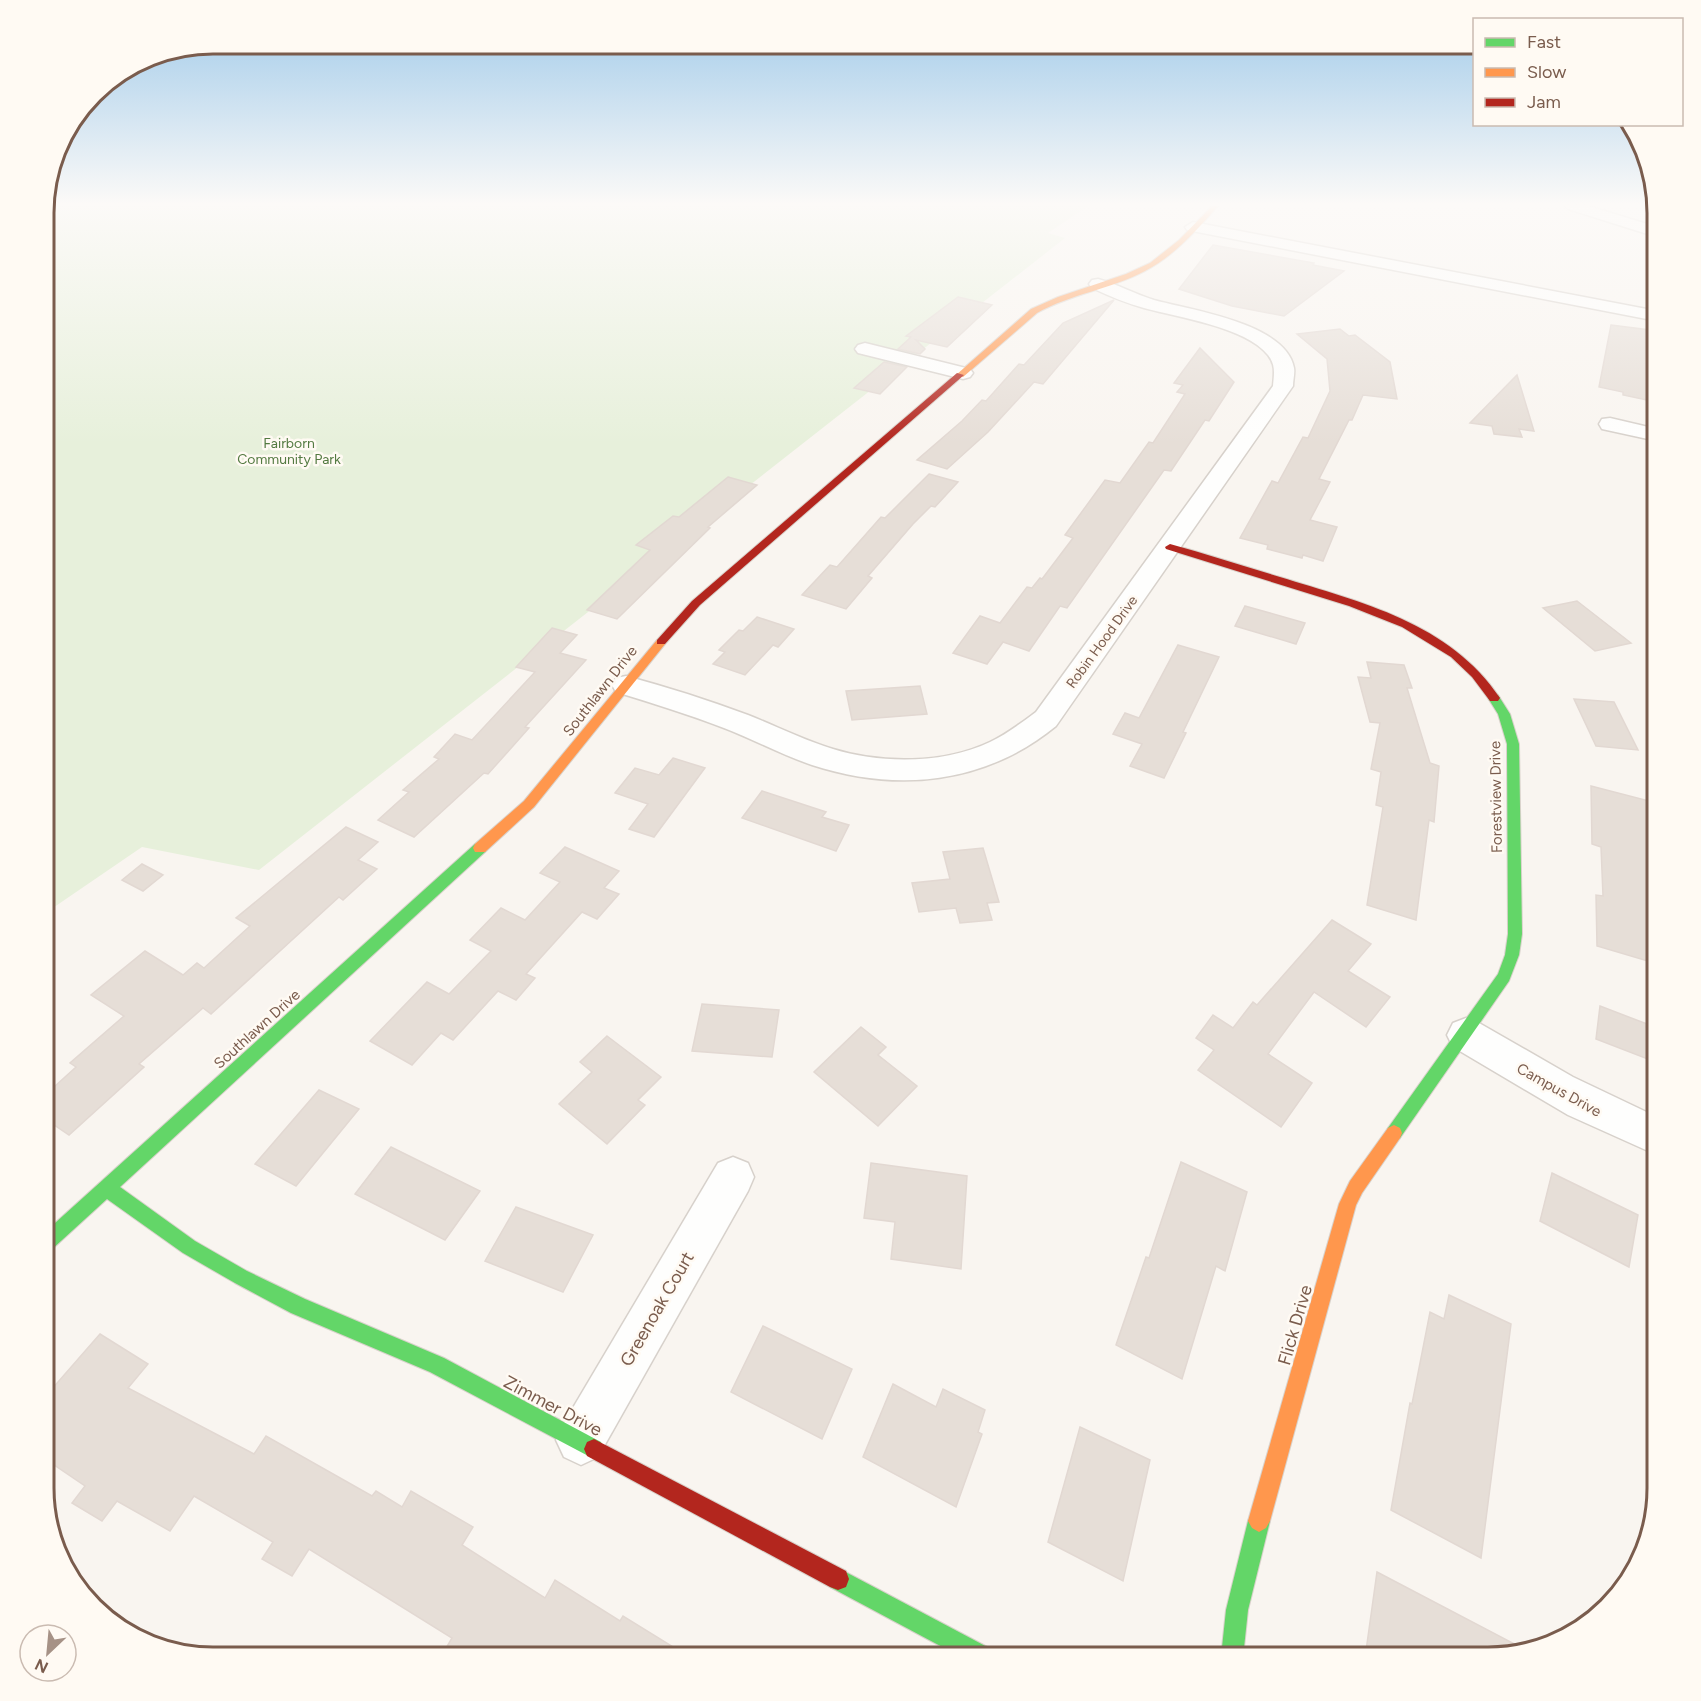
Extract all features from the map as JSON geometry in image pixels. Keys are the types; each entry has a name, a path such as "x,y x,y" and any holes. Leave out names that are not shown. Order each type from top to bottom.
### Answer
{"street":[{"name":"Southlawn Drive","path":"54,1236 529,804 573,754 662,638 696,603 1041,306 1094,285"},
{"name":"Robin Hood Drive","path":"626,685 694,706 834,760 864,767 897,770 930,769 961,764 998,752 1018,742 1046,719 1283,386 1285,367 1277,353 1266,344 1237,328 1146,303 1101,285"},
{"path":"1498,285 1647,314"},
{"path":"865,349 963,374"},
{"path":"1610,424 1647,432"},
{"name":"Forestview Drive","path":"1170,547 1384,613 1441,644 1465,663 1496,700 1510,728 1513,744 1515,934 1512,955 1504,977 1466,1035"},
{"name":"Campus Drive","path":"1466,1035 1604,1115 1647,1132"},
{"name":"Flick Drive","path":"1233,1647 1237,1610 1255,1535 1348,1204 1356,1187 1466,1035"},
{"name":"Greenoak Court","path":"581,1440 733,1177"},
{"name":"Zimmer Drive","path":"106,1188 189,1247 242,1278 298,1306 437,1365 581,1440 963,1647"}],"green space":[{"name":"Fairborn Community Park","path":"54,285 1005,285 259,870 142,847 54,907"}],"building":[{"path":"1182,285 1325,285 1284,316 1232,306 1179,289"},
{"path":"958,297 992,305 947,347 916,340 925,349 920,354 898,349 911,337 906,336"},
{"path":"1114,300 1043,384 1034,382 988,432 947,469 917,460 962,421 982,400 986,401 1019,364 1024,365 1063,323"},
{"path":"1611,325 1647,330 1647,400 1599,387"},
{"path":"1340,329 1349,336 1355,335 1390,362 1397,399 1363,395 1352,420 1349,420 1319,479 1330,482 1310,520 1337,527 1323,561 1267,549 1268,545 1240,538 1272,481 1278,483 1303,437 1308,438 1330,391 1327,359 1297,334"},
{"path":"1200,348 1234,382 1209,421 1205,420 1171,471 1164,470 1067,608 1060,606 1029,651 1003,642 987,664 953,653 980,616 1000,623 1027,587 1032,588 1040,578 1042,579 1073,538 1065,535 1105,480 1120,483 1149,442 1153,443 1185,394 1177,392 1183,385 1174,383"},
{"path":"884,362 907,367 880,394 854,388"},
{"path":"1517,375 1534,431 1519,429 1522,437 1494,434 1492,426 1470,423"},
{"path":"929,474 958,482 935,507 931,506 913,524 868,576 872,578 846,609 802,595 830,565 837,567 881,517 885,518"},
{"path":"728,477 757,485 708,527 710,528 617,619 587,610 650,550 636,545 673,516 679,517"},
{"path":"1577,601 1631,643 1595,651 1543,608"},
{"path":"1245,606 1305,623 1296,644 1235,626"},
{"path":"757,617 794,629 778,647 773,645 745,675 713,664 725,652 719,650 739,630 743,631"},
{"path":"552,628 577,635 560,653 586,660 525,727 529,728 488,774 484,773 414,837 378,820 409,792 403,790 439,759 434,757 455,734 472,740 535,672 516,667"},
{"path":"1178,645 1219,657 1164,778 1130,766 1142,744 1113,734 1125,713 1139,718"},
{"path":"1367,662 1404,665 1412,688 1407,688 1430,763 1439,766 1434,822 1429,820 1416,920 1367,905 1383,807 1376,805 1381,772 1371,769 1380,723 1370,722 1358,677 1371,678"},
{"path":"920,686 927,714 852,720 846,691"},
{"path":"1574,699 1614,702 1638,750 1596,746"},
{"path":"673,758 705,768 654,837 629,829 648,804 615,793 635,768 659,775"},
{"path":"1591,786 1647,800 1647,961 1597,946 1596,895 1603,896 1601,847 1592,844"},
{"path":"762,791 826,812 822,817 849,825 836,851 742,818"},
{"path":"346,827 378,842 358,860 377,869 343,900 339,897 211,1014 203,1008 139,1064 144,1067 69,1135 54,1125 54,1087 76,1067 70,1063 124,1016 91,995 145,951 183,975 197,963 204,968 250,926 236,918"},
{"path":"565,847 619,871 604,888 619,894 597,919 582,912 526,974 535,978 516,1000 498,991 453,1040 441,1033 412,1065 370,1041 427,982 449,994 491,951 470,940 501,908 525,920 560,882 540,873"},
{"path":"983,848 999,902 987,903 992,920 960,923 956,908 919,912 912,883 950,879 943,852"},
{"path":"142,864 163,875 143,891 122,880"},
{"path":"1332,920 1371,944 1348,971 1390,997 1366,1027 1314,992 1268,1054 1312,1083 1281,1127 1198,1070 1214,1050 1196,1038 1213,1015 1233,1028 1253,1002 1257,1005"},
{"path":"702,1004 779,1010 772,1057 692,1051"},
{"path":"1600,1006 1647,1024 1647,1059 1596,1039"},
{"path":"861,1027 886,1047 878,1055 917,1086 878,1126 814,1072"},
{"path":"607,1036 661,1077 638,1100 645,1105 607,1144 559,1104 592,1072 580,1062"},
{"path":"319,1090 359,1109 296,1186 255,1164"},
{"path":"391,1147 480,1191 445,1240 355,1194"},
{"path":"1181,1162 1247,1192 1225,1271 1216,1266 1182,1379 1116,1345 1146,1257 1149,1258"},
{"path":"871,1163 967,1176 961,1269 891,1259 895,1222 864,1218"},
{"path":"1552,1173 1638,1215 1629,1267 1540,1221"},
{"path":"516,1207 593,1235 563,1292 485,1261"},
{"path":"1449,1295 1511,1324 1481,1558 1391,1510 1410,1403 1412,1404 1430,1312 1444,1319"},
{"path":"763,1326 852,1369 822,1439 731,1392"},
{"path":"100,1334 148,1364 128,1388 254,1454 266,1436 372,1496 376,1491 402,1507 411,1491 473,1527 462,1545 545,1598 555,1580 620,1621 623,1616 673,1647 447,1647 452,1638 309,1549 292,1576 262,1559 273,1542 194,1496 170,1531 117,1501 102,1521 72,1503 85,1486 54,1465 54,1387"},
{"path":"893,1384 936,1407 943,1389 985,1410 978,1432 982,1434 956,1507 863,1457"},
{"path":"1080,1427 1150,1460 1123,1581 1048,1542"},
{"path":"1377,1572 1515,1645 1498,1647 1367,1647"}],"traffic: fast":[{"path":"1394,1133 1504,977 1512,955 1515,934 1513,744 1504,714 1494,698"},
{"path":"54,1236 480,848"},
{"path":"106,1188 189,1247 241,1277 298,1306 437,1365 594,1449"},
{"path":"1233,1647 1237,1610 1259,1521"},
{"path":"838,1579 964,1647"}],"traffic: slow":[{"path":"960,375 1034,311 1060,298 1100,285"},
{"path":"480,848 529,804 661,642"},
{"path":"1259,1521 1348,1204 1356,1187 1394,1133"}],"traffic: jam":[{"path":"661,642 696,603 960,375"},
{"path":"1170,547 1380,613 1406,625 1432,638 1455,655 1476,674 1494,698"},
{"path":"594,1449 838,1579"}]}
